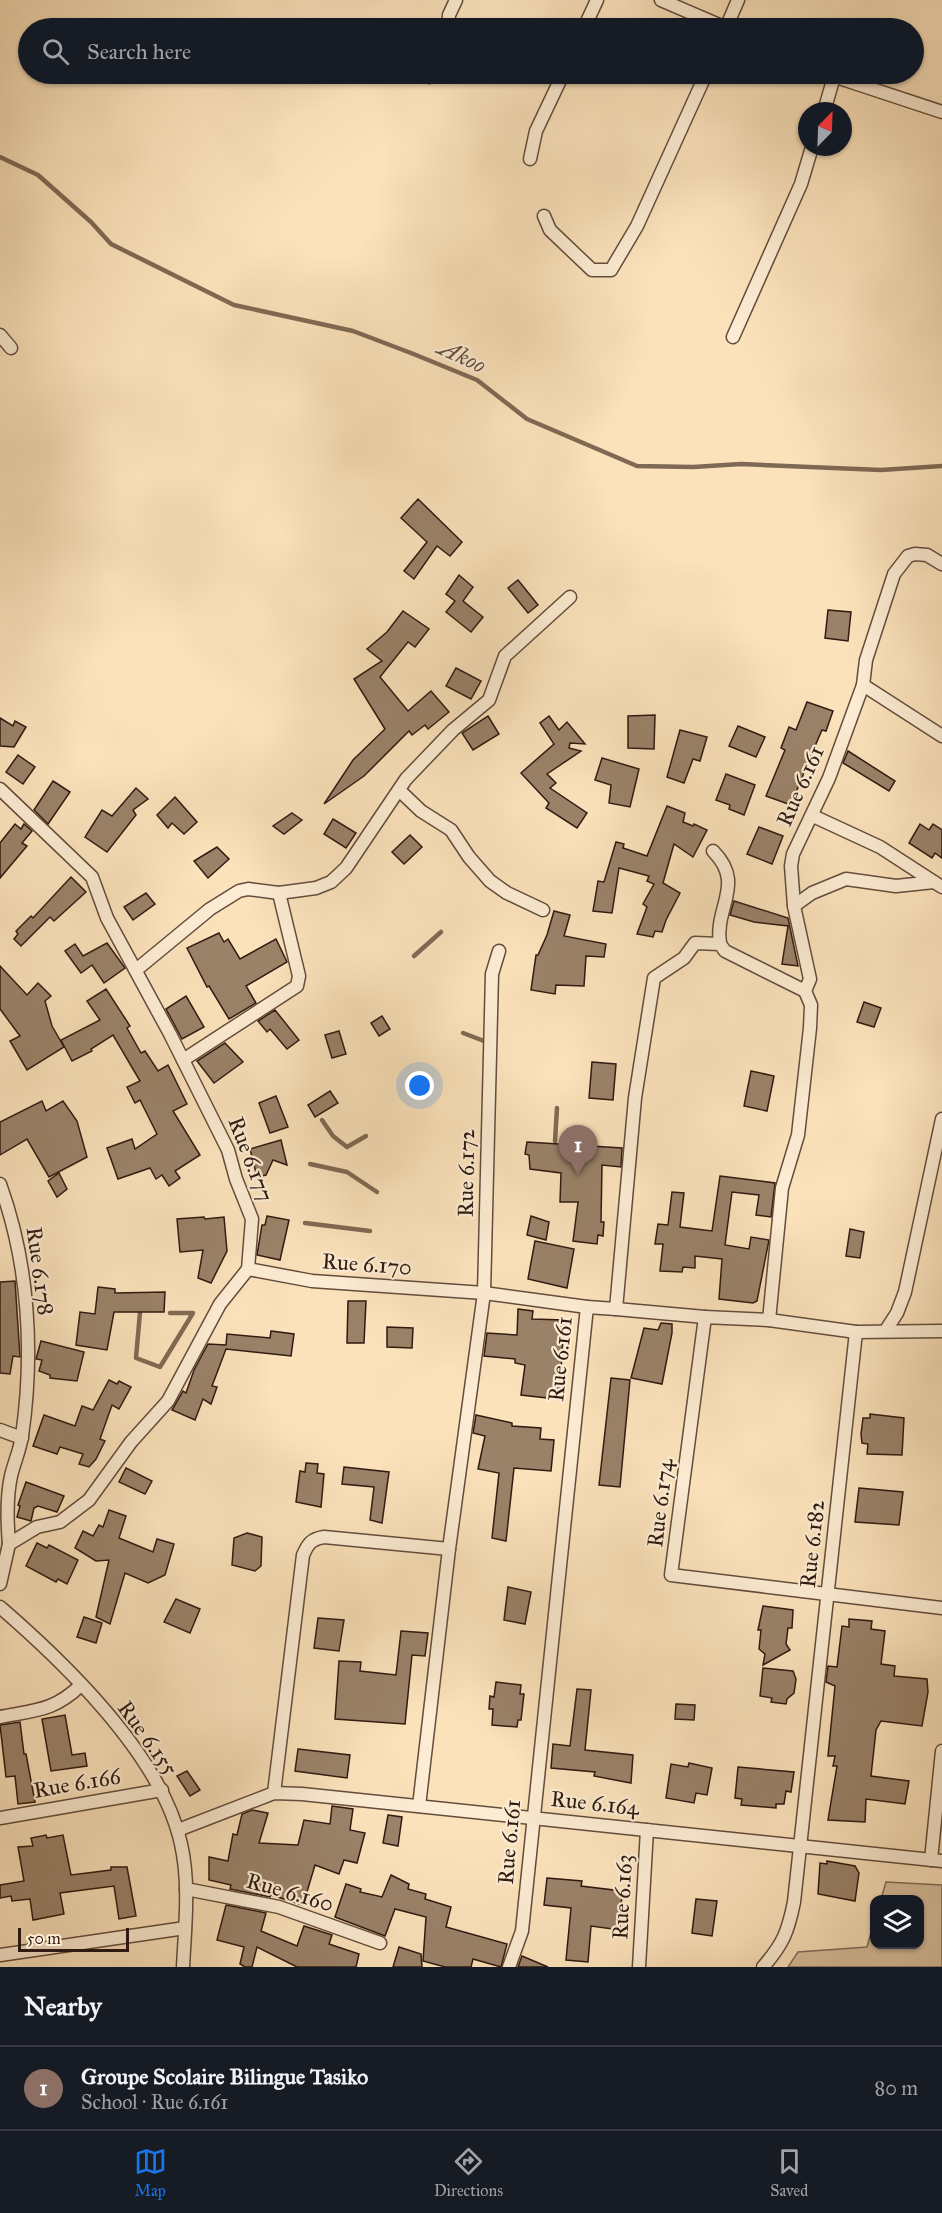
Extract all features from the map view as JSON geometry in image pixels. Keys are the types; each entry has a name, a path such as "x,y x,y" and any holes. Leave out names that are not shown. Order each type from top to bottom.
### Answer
{"street":[{"path":"449,18 456,0"},
{"path":"589,18 597,0"},
{"path":"661,0 703,18"},
{"path":"730,18 738,0"},
{"path":"530,159 536,131 558,84"},
{"path":"544,216 550,230 592,270 611,270 637,226 701,84"},
{"path":"826,102 829,84"},
{"path":"858,84 942,112"},
{"path":"732,337 801,184 810,156"},
{"path":"0,335 11,348"},
{"name":"Rue 6.161","path":"769,1320 782,1188 798,1135 811,1017 811,1005 806,991 810,979 794,906 791,866 793,854 813,816 863,685 871,642 894,574 901,563 915,554 927,555 942,564"},
{"path":"136,970 210,909 239,891 248,889 279,893 316,888 331,882 346,868 399,789 453,730 489,700 505,656 570,597"},
{"path":"863,685 942,736"},
{"name":"Rue 6.177","path":"0,789 92,878 107,918 228,1150 236,1179 252,1219 248,1269"},
{"path":"399,789 421,811 451,830 469,857 490,881 507,893 543,910"},
{"path":"813,816 880,847 938,884"},
{"path":"713,851 728,871 729,885 718,935 720,944 725,951 806,991"},
{"path":"794,906 812,893 846,879 896,886 938,884"},
{"path":"183,1060 297,986 300,976 279,893"},
{"path":"616,1309 634,1098 654,978 684,958 695,943 720,944"},
{"name":"Rue 6.172","path":"419,1806 449,1549 484,1293 492,974 498,951"},
{"path":"886,1330 897,1313 905,1292 942,1119"},
{"name":"Rue 6.178","path":"0,1184 11,1214 24,1285 29,1357 21,1438 10,1477 7,1508 9,1544"},
{"path":"0,1584 9,1544 37,1527 60,1522 89,1500 131,1442 168,1401 220,1304 235,1289 248,1269"},
{"name":"Rue 6.170","path":"248,1269 312,1281 484,1293"},
{"path":"484,1293 587,1307"},
{"name":"Rue 6.161","path":"509,1967 522,1931 532,1817 587,1307 705,1317"},
{"path":"705,1317 769,1320 856,1332 942,1331"},
{"name":"Rue 6.174","path":"705,1317 672,1575 942,1608"},
{"name":"Rue 6.182","path":"763,1967 779,1949 789,1930 856,1332"},
{"path":"0,1430 21,1438"},
{"path":"274,1793 303,1555 307,1545 313,1539 324,1537 449,1549"},
{"name":"Rue 6.155","path":"0,1607 43,1644 81,1685 123,1734 162,1790 178,1830 186,1889 183,1967"},
{"path":"0,1718 53,1707 65,1701 81,1685"},
{"path":"936,1861 942,1751"},
{"name":"Rue 6.166","path":"0,1818 162,1790"},
{"name":"Rue 6.164","path":"178,1830 274,1793 532,1817 936,1861"},
{"name":"Rue 6.163","path":"639,1967 646,1830"},
{"name":"Rue 6.160","path":"186,1889 279,1907 380,1943"},
{"path":"0,1955 185,1928"}],"shaded area":[{"path":"886,1882 942,1885 942,1967 788,1967 798,1952 867,1947 870,1936 870,1949 924,1949 924,1895 882,1895"}],"building":[{"path":"418,499 462,542 450,556 437,546 414,579 404,571 427,542 401,518"},
{"path":"459,575 473,587 463,601 483,617 471,632 446,612 455,601 446,594"},
{"path":"518,580 538,605 528,613 508,588"},
{"path":"828,610 851,612 848,641 825,638"},
{"path":"403,611 429,629 415,647 408,642 380,677 408,711 431,691 449,712 428,729 425,725 412,735 409,731 364,776 324,804 353,760 385,729 354,679 382,661 367,649 387,632"},
{"path":"456,668 481,681 471,699 446,686"},
{"path":"807,702 833,711 826,731 822,730 791,805 766,796 785,750 781,748 789,727 796,730"},
{"path":"655,715 654,749 628,748 628,716"},
{"path":"488,716 499,734 473,750 462,733"},
{"path":"549,716 559,730 567,722 585,744 570,743 569,748 581,751 547,774 556,783 550,788 587,813 577,828 546,808 549,803 521,773 554,744 540,723"},
{"path":"0,718 13,726 15,721 26,727 14,747 0,746"},
{"path":"738,726 765,737 756,757 729,746"},
{"path":"680,730 707,737 700,761 693,759 684,783 667,777"},
{"path":"848,751 895,781 889,791 843,763"},
{"path":"18,755 35,767 23,784 6,772"},
{"path":"602,758 639,769 630,807 609,803 611,785 595,780"},
{"path":"726,774 755,785 744,815 729,809 730,805 716,800"},
{"path":"53,781 70,792 48,824 34,810"},
{"path":"136,788 148,799 133,810 136,815 107,852 85,837 102,810 112,816"},
{"path":"175,797 197,822 184,834 172,823 168,828 157,815"},
{"path":"667,806 685,813 683,822 707,830 693,857 674,844 663,883 680,893 662,932 655,931 653,937 637,934 647,907 643,904 654,884 647,881 649,876 619,868 612,913 593,911 598,881 604,882 616,842 624,844 623,848 647,856"},
{"path":"292,813 302,820 284,834 273,826"},
{"path":"333,819 356,833 346,848 324,834"},
{"path":"15,824 21,829 24,824 32,831 22,843 27,846 0,878 0,843"},
{"path":"920,824 929,830 933,824 942,830 942,858 935,853 932,858 909,843"},
{"path":"759,827 783,836 772,864 747,854"},
{"path":"410,835 422,847 404,864 392,852"},
{"path":"217,847 229,859 208,878 194,861"},
{"path":"71,877 86,892 54,921 50,917 21,946 14,939 18,934 16,931 31,916 33,918"},
{"path":"146,893 155,904 133,920 124,907"},
{"path":"734,901 788,918 798,966 782,964 788,926 754,922 730,915"},
{"path":"554,911 570,915 564,936 606,944 604,957 586,956 584,986 556,985 555,994 531,990 536,955 547,935"},
{"path":"219,933 224,942 228,939 240,959 276,939 287,962 246,986 256,1003 229,1019 209,986 207,987 187,948"},
{"path":"107,943 125,968 104,983 92,965 81,973 65,951 75,944 83,956"},
{"path":"0,966 27,995 38,983 51,996 45,1001 52,1026 64,1047 27,1070 10,1041 20,1036 0,1009"},
{"path":"106,989 130,1026 127,1028 141,1053 145,1051 158,1071 168,1065 187,1104 173,1111 200,1155 175,1171 180,1178 169,1186 162,1175 156,1179 150,1168 118,1179 107,1148 132,1139 135,1149 157,1134 140,1100 135,1103 127,1087 140,1081 113,1035 91,1049 92,1051 72,1061 61,1040 100,1020 87,1001"},
{"path":"186,996 204,1027 182,1039 166,1009"},
{"path":"864,1002 881,1008 874,1027 857,1022"},
{"path":"275,1010 299,1040 287,1049 270,1029 267,1032 258,1021"},
{"path":"382,1016 390,1029 379,1036 371,1023"},
{"path":"339,1031 346,1054 332,1058 325,1035"},
{"path":"225,1043 243,1062 214,1083 197,1061"},
{"path":"592,1062 616,1064 613,1100 589,1098"},
{"path":"751,1071 774,1076 767,1111 744,1106"},
{"path":"330,1091 338,1103 315,1117 308,1105"},
{"path":"276,1096 288,1127 270,1133 259,1103"},
{"path":"42,1101 46,1111 63,1101 77,1121 87,1157 49,1177 27,1139 0,1155 0,1122"},
{"path":"281,1140 287,1165 273,1160 266,1175 257,1177 250,1149"},
{"path":"527,1142 622,1148 621,1167 602,1165 601,1222 604,1222 603,1236 598,1235 597,1244 573,1241 578,1202 560,1202 561,1173 530,1169 529,1155 525,1154"},
{"path":"59,1173 67,1189 57,1197 48,1181"},
{"path":"720,1176 775,1183 771,1217 756,1215 759,1195 732,1192 725,1245 749,1249 751,1237 769,1240 757,1301 753,1303 719,1299 722,1259 695,1256 695,1268 683,1267 682,1272 660,1271 663,1244 655,1244 658,1224 668,1225 672,1192 684,1193 680,1227 712,1231"},
{"path":"267,1216 289,1220 280,1260 257,1255 262,1225 265,1225"},
{"path":"531,1216 549,1222 546,1240 527,1235"},
{"path":"204,1217 205,1219 224,1217 227,1251 211,1283 198,1278 203,1250 180,1252 177,1219"},
{"path":"850,1229 864,1232 860,1258 846,1256"},
{"path":"535,1241 574,1249 567,1288 528,1279"},
{"path":"15,1281 20,1357 13,1356 10,1374 0,1373 0,1282"},
{"path":"98,1287 115,1289 115,1293 165,1292 164,1312 114,1312 107,1350 76,1345 80,1312 95,1314"},
{"path":"348,1301 366,1301 364,1343 347,1343"},
{"path":"518,1309 533,1311 532,1319 564,1320 561,1371 564,1372 563,1394 556,1399 521,1395 525,1365 515,1363 515,1359 484,1356 487,1333 517,1335"},
{"path":"661,1323 672,1324 662,1384 631,1378 644,1328 658,1330"},
{"path":"387,1327 413,1328 412,1348 387,1347"},
{"path":"271,1331 294,1334 291,1356 226,1349 212,1386 217,1387 211,1404 203,1399 195,1420 172,1410 183,1391 186,1393 194,1370 208,1344 226,1345 227,1334 270,1338"},
{"path":"41,1341 84,1352 77,1381 50,1378 50,1375 39,1371 42,1360 36,1359"},
{"path":"611,1378 630,1380 620,1487 599,1485"},
{"path":"109,1380 117,1384 119,1381 131,1387 119,1409 112,1405 100,1439 105,1441 89,1467 79,1464 83,1454 60,1447 57,1454 33,1446 44,1415 75,1426 82,1406 93,1410"},
{"path":"870,1414 904,1418 902,1455 867,1454 868,1444 862,1443 861,1434 863,1418 870,1418"},
{"path":"476,1415 512,1423 512,1426 541,1428 540,1439 554,1440 551,1471 514,1468 506,1541 492,1538 499,1473 478,1469 485,1436 473,1433"},
{"path":"306,1463 318,1464 317,1473 324,1474 321,1507 296,1502 300,1471 305,1472"},
{"path":"344,1467 389,1472 382,1523 370,1520 374,1487 342,1484"},
{"path":"126,1468 152,1481 145,1494 119,1482"},
{"path":"26,1482 64,1496 57,1512 38,1506 34,1508 31,1521 17,1517 20,1506 18,1505"},
{"path":"859,1488 903,1492 899,1525 855,1522"},
{"path":"109,1510 126,1516 119,1538 153,1552 157,1539 174,1544 165,1575 148,1583 125,1573 110,1624 96,1617 109,1560 96,1561 75,1548 83,1531 93,1536 99,1525 103,1527"},
{"path":"247,1533 262,1537 261,1566 255,1571 232,1565 234,1538"},
{"path":"37,1543 47,1548 49,1545 78,1560 67,1584 58,1579 56,1582 26,1566"},
{"path":"508,1587 531,1592 525,1624 504,1620"},
{"path":"176,1599 200,1609 190,1633 164,1622"},
{"path":"763,1606 793,1610 792,1628 788,1628 786,1644 790,1650 763,1665 765,1654 759,1649 761,1630 758,1630"},
{"path":"84,1617 102,1623 96,1643 77,1637"},
{"path":"318,1618 344,1620 339,1651 314,1648"},
{"path":"849,1619 872,1621 871,1629 885,1631 881,1664 895,1666 894,1676 927,1679 928,1692 922,1726 881,1721 876,1730 871,1776 909,1781 905,1804 866,1799 865,1822 828,1820 837,1766 833,1766 835,1756 828,1756 835,1686 826,1682 828,1666 837,1667 842,1626 849,1627"},
{"path":"401,1631 428,1633 425,1656 412,1655 405,1724 335,1719 339,1661 361,1662 360,1671 396,1675"},
{"path":"763,1668 793,1671 796,1679 794,1693 787,1699 786,1704 771,1702 772,1698 760,1696"},
{"path":"496,1682 521,1685 520,1694 524,1694 521,1720 518,1720 517,1727 492,1725 493,1709 489,1709 490,1696 494,1697"},
{"path":"577,1689 591,1690 585,1750 633,1755 631,1783 594,1776 595,1772 551,1768 553,1744 570,1746"},
{"path":"676,1704 695,1705 694,1720 675,1719"},
{"path":"65,1715 72,1755 85,1753 87,1766 51,1771 42,1719"},
{"path":"20,1722 24,1754 26,1754 35,1802 18,1804 15,1776 6,1777 0,1725"},
{"path":"298,1749 350,1755 347,1778 295,1771"},
{"path":"689,1763 712,1768 707,1795 696,1793 694,1803 666,1798 671,1764 688,1767"},
{"path":"738,1767 794,1772 791,1792 786,1791 784,1804 776,1804 776,1808 741,1805 742,1799 735,1798"},
{"path":"187,1771 200,1790 190,1796 177,1776"},
{"path":"332,1806 353,1809 350,1830 365,1833 357,1863 344,1860 339,1874 315,1865 303,1905 271,1895 270,1897 230,1889 231,1885 209,1880 209,1857 228,1861 233,1834 237,1835 242,1814 252,1810 268,1813 259,1843 298,1845 304,1820 330,1824"},
{"path":"388,1815 402,1817 398,1846 383,1843"},
{"path":"46,1835 47,1838 63,1835 71,1875 111,1870 111,1867 127,1867 136,1916 119,1919 114,1886 60,1893 64,1914 33,1920 30,1899 12,1901 11,1896 0,1898 0,1885 24,1881 18,1847 33,1846 31,1838"},
{"path":"827,1861 855,1866 859,1873 855,1901 818,1894 820,1863 827,1864"},
{"path":"391,1875 409,1884 408,1889 426,1894 425,1899 451,1907 446,1927 507,1944 501,1967 473,1959 471,1967 445,1967 423,1961 426,1917 395,1909 385,1936 335,1917 346,1884 361,1889 360,1892 382,1897"},
{"path":"547,1878 582,1881 581,1886 622,1891 620,1930 591,1926 588,1962 566,1960 571,1908 544,1905"},
{"path":"696,1899 717,1901 712,1936 692,1933"},
{"path":"226,1905 266,1913 261,1931 297,1946 304,1926 332,1935 329,1944 359,1954 356,1967 297,1967 257,1947 252,1967 245,1967 240,1964 244,1947 217,1940"},
{"path":"399,1947 421,1954 422,1967 393,1967"},
{"path":"522,1956 548,1967 518,1967"}],"waterway":[{"name":"Akoo","path":"0,157 38,175 91,222 111,244 234,305 353,331 411,353 477,380 527,419 637,466 693,467 741,464 881,470 942,466"},
{"path":"414,956 441,932"},
{"path":"463,1033 484,1041"},
{"path":"555,1141 557,1108"},
{"path":"322,1120 333,1136 347,1147 366,1136"},
{"path":"310,1164 347,1172 377,1192"},
{"path":"305,1223 370,1231"},
{"path":"140,1312 136,1358 160,1367 193,1313 170,1313"}],"place":[{"name":"Groupe Scolaire Bilingue Tasiko","path":"578,1175"}]}
